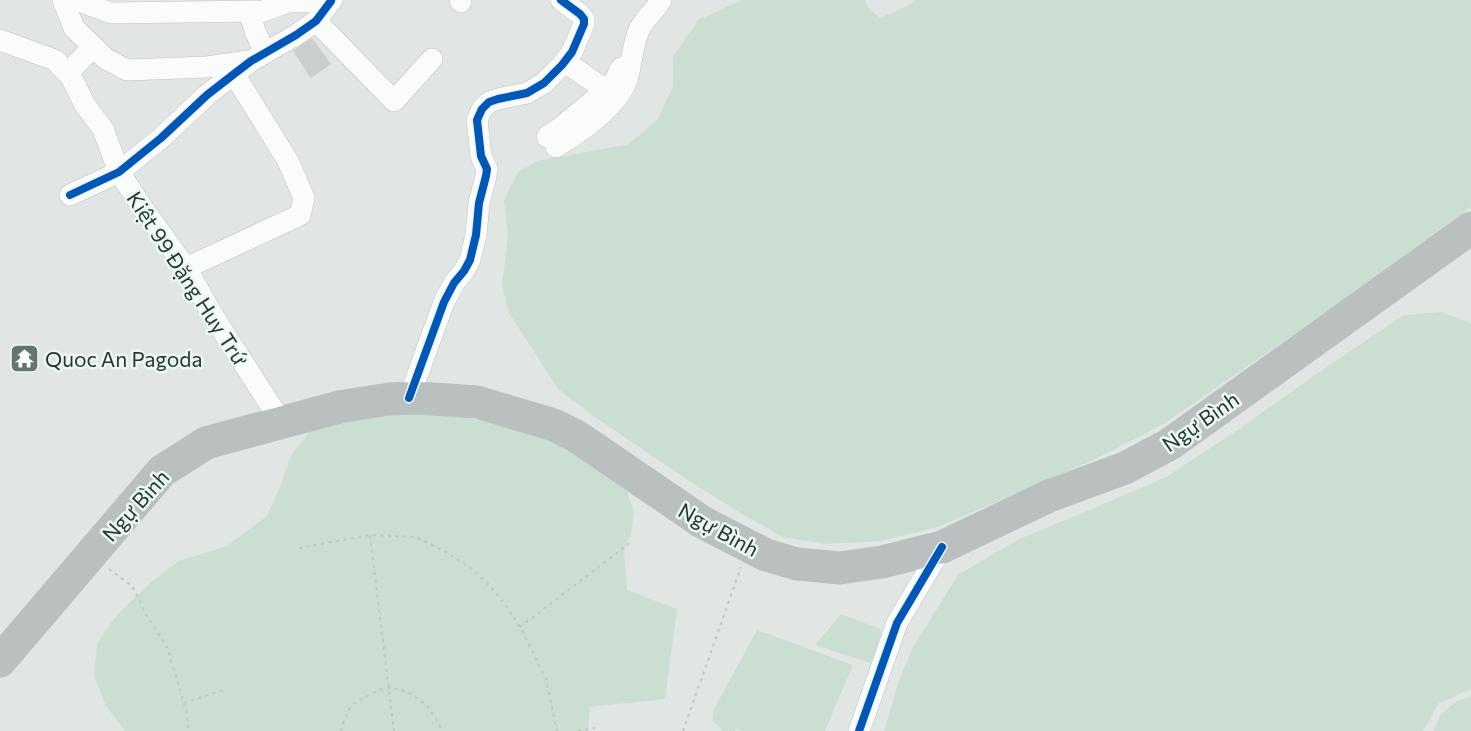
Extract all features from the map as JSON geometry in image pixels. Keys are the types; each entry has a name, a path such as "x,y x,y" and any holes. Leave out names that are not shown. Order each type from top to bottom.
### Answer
{"highway":[{"name":"Ngự Bình","path":"0,661 162,471 206,443 339,407 389,399 477,402 554,425 576,436 702,522 766,555 797,564 840,568 882,562 942,548 1049,496 1125,468 1170,444 1471,228"}],"street":[{"path":"63,0 74,28 106,59 127,70 250,63"},
{"path":"76,0 111,13 249,11 263,10 288,2 331,1"},
{"path":"409,398 444,302 470,260 487,170 481,156 477,120 482,109 489,102 527,93 543,83 572,52 584,19 561,0"},
{"path":"551,143 587,127 612,93 622,67 632,22 650,0"},
{"path":"612,93 624,88 639,29 661,0"},
{"path":"70,195 119,172 161,138 207,95 250,63 316,21 331,1"},
{"path":"186,268 300,215 304,198 250,63 255,31 249,11"},
{"path":"316,21 394,101 432,59"},
{"name":"Kiệt 99 Đặng Huy Trứ","path":"0,39 55,60 68,73 85,105 103,129 119,172 186,268 215,319 282,423"},
{"path":"68,73 93,47"},
{"path":"565,62 612,93"},
{"path":"859,731 897,623 942,548"}],"path":[{"path":"370,535 394,731"},
{"path":"299,548 370,535 416,537 446,552 472,569 505,604 520,627 546,679 557,731"},
{"path":"520,627 630,543"},
{"path":"683,731 736,577 749,547"},
{"path":"90,555 132,586 147,616 167,647 187,713 188,731"},
{"path":"341,731 353,704 388,687 403,691 419,700 434,715 442,731"},
{"path":"184,703 223,690"},
{"path":"578,731 595,728"}],"green space":[{"path":"742,0 866,0 866,6 880,18 916,0 1471,0 1471,207 1325,313 1162,425 1091,461 938,527 881,541 825,544 783,537 688,480 592,415 558,389 509,313 502,285 508,236 504,200 518,172 538,161 629,144 658,119 673,86 673,57 698,20"},
{"path":"1441,312 1471,323 1471,689 1439,703 1423,731 884,731 899,680 913,647 958,575 1017,540 1166,477 1404,315"},
{"path":"416,413 461,416 513,428 554,442 594,465 626,489 634,512 631,534 624,551 627,590 677,609 665,699 590,707 588,731 125,731 106,706 94,676 97,644 115,617 151,582 179,561 227,546 267,516 291,455 310,431 337,422 370,416"},
{"path":"841,614 880,629 880,642 870,663 815,645"},
{"path":"757,630 853,665 825,731 741,731 737,728 735,731 723,731 712,721 714,709"},
{"path":"1471,696 1471,731 1433,731 1441,714 1457,701"}],"building":[{"path":"312,39 330,64 311,77 294,51"}],"cycle path":[{"path":"409,398 444,302 470,260 487,169 481,156 477,120 482,109 489,102 527,93 544,83 572,52 584,19 561,0"},
{"path":"70,195 119,172 234,74 316,21 331,1"},
{"path":"859,731 897,623 942,547"}],"place":[{"name":"Quoc An Pagoda","path":"24,358"}]}
